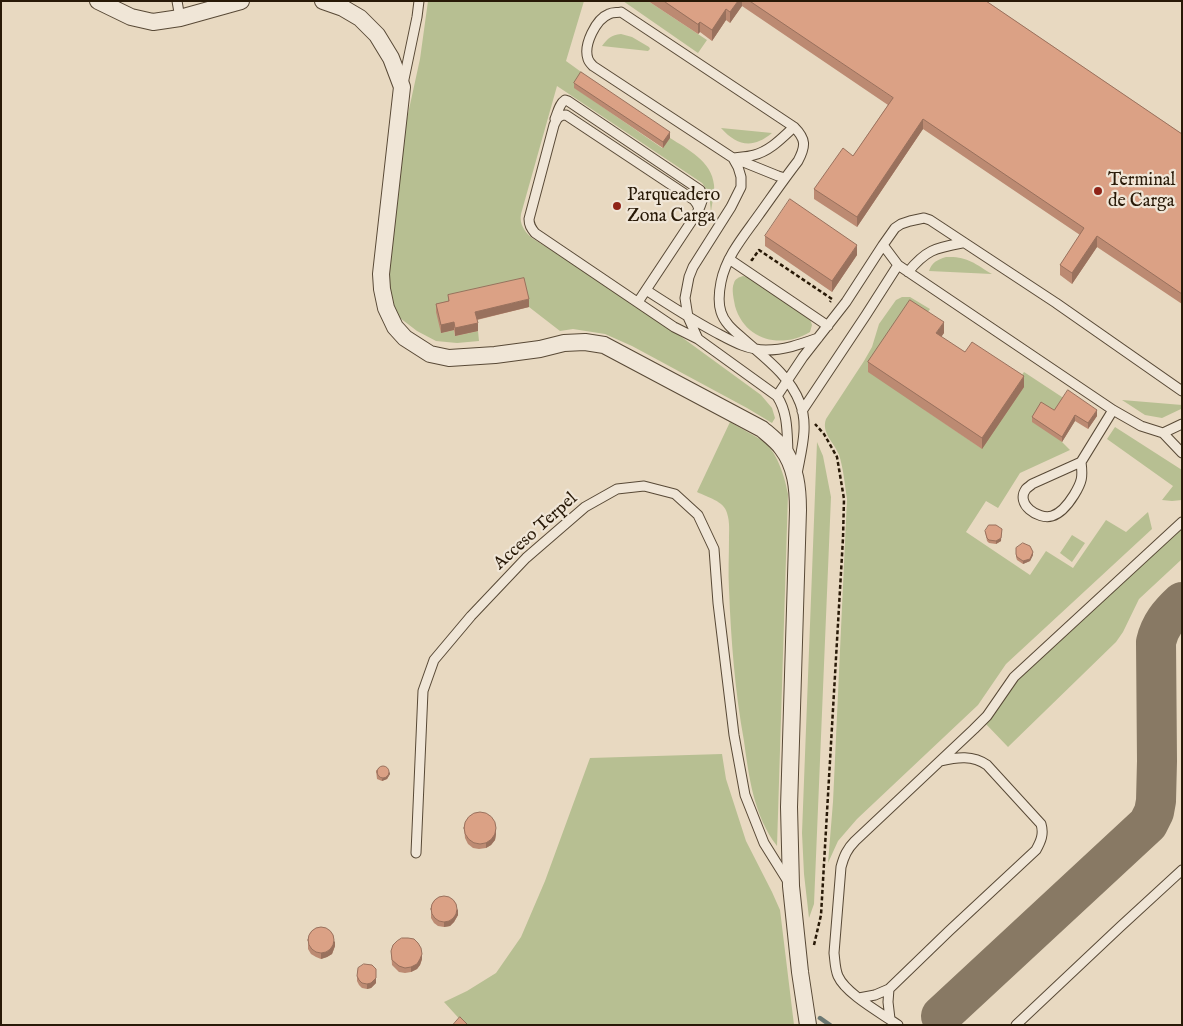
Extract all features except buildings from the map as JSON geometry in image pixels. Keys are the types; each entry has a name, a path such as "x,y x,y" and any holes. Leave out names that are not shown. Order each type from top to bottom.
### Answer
{"street":[{"path":"98,1 131,17 153,22 180,18 241,1"},
{"path":"323,1 343,8 360,18 377,35 390,58 402,88 381,274 386,308 395,328 405,338 430,354 449,358 495,355 540,349 564,343 585,342 604,345 762,429 783,449 789,460 796,480 798,510 789,807 791,886 798,958 808,1025"}],"lane":[{"path":"177,1 180,18"},
{"path":"402,88 419,1"},
{"path":"786,178 733,158 593,66 588,59 588,47 597,23 611,13 621,12 794,127 803,139 804,146 798,160 786,178 735,248 729,259 721,282 719,303 721,314 726,323 776,368 788,381 798,397 803,410 804,431 796,480"},
{"path":"638,302 684,235 699,209 703,195 700,190 565,100 560,105 554,125 529,224 535,233 674,327 698,339 778,396 783,404 787,418 789,460"},
{"path":"554,125 558,117 566,115 694,200 699,209"},
{"path":"733,158 754,155 767,150 794,127"},
{"path":"698,339 688,317 685,298 689,277 693,267 731,207 741,187 739,172 733,158"},
{"path":"778,396 804,357 846,302 895,228 900,224 924,218 930,220 1056,303 1182,391"},
{"path":"908,272 922,256 938,248 962,242"},
{"path":"883,245 898,265 908,272 1113,410 1141,426 1163,433 1182,453"},
{"path":"729,259 828,326"},
{"path":"803,410 898,265"},
{"path":"646,290 688,317 739,344 754,349 790,348 819,337"},
{"path":"1081,462 1083,475 1080,484 1071,500 1058,513 1044,517 1036,514 1026,506 1024,495 1032,484 1081,462 1113,410"},
{"path":"1163,433 1182,424"},
{"name":"Acceso Terpel","path":"416,854 423,691 434,660 471,616 526,558 585,506 617,490 644,486 674,494 698,515 714,549 718,603 734,735 745,795 764,843 791,886"},
{"path":"898,1025 859,998 844,985 838,977 835,967 834,953 841,867 848,849 987,716 1014,677 1182,522"},
{"path":"859,998 875,995 889,989 1036,850 1041,843 1043,830 1041,824 987,765 974,758 962,757 938,762"},
{"path":"1016,1025 1182,870"},
{"path":"889,989 890,1019"}],"path":[{"path":"735,248 752,260 759,250 767,255 832,299 825,310 836,316"},
{"path":"798,958 810,955 821,915 844,499 837,457 824,434 803,410"}],"green space":[{"path":"428,1 584,1 566,61 584,74 575,88 662,148 670,138 704,162 709,169 714,185 711,212 709,196 702,183 557,86 521,214 523,228 532,238 639,306 761,395 772,408 775,418 772,423 632,346 605,334 573,329 560,331 529,307 524,286 441,333 454,330 455,336 478,331 479,341 457,343 436,341 417,331 400,318 395,311 387,284 390,240 406,123 420,59"},
{"path":"623,1 648,1 707,40 698,53"},
{"path":"621,34 632,37 650,49 648,51 602,46 610,37"},
{"path":"721,128 772,133 758,142 745,143 733,139"},
{"path":"946,257 965,259 992,274 929,271 935,262"},
{"path":"743,276 750,278 810,319 812,325 810,332 788,340 777,340 756,334 747,327 740,318 735,306 733,291 735,280"},
{"path":"902,297 910,297 930,309 923,319 925,410 981,448 1024,372 1065,399 1062,442 1070,450 1020,473 998,508 986,501 966,532 1030,575 1046,551 1073,568 1106,520 1126,532 1148,512 1152,529 1006,664 978,705 857,819 838,841 828,863 833,802 847,499 843,470 837,450 825,429 825,424 826,419 872,347 879,324 896,300"},
{"path":"1122,400 1182,405 1181,409 1162,418 1145,415"},
{"path":"730,422 757,437 770,448 780,467 788,494 777,846 763,822 754,796 741,722 731,628 728,516 719,502 697,492"},
{"path":"1115,427 1182,470 1182,500 1162,500 1173,486 1107,439"},
{"path":"817,442 823,456 831,497 814,904 809,918 802,833"},
{"path":"1182,526 1182,559 1139,599 1116,642 1008,747 984,722 1015,682"},
{"path":"1072,535 1085,543 1072,562 1060,553"},
{"path":"722,754 726,779 746,841 780,910 794,1025 465,1025 444,1002 467,991 496,973 521,937 545,881 590,758"}],"waterway":[{"path":"820,1018 830,1025"}],"taxiway":[{"path":"941,1016 1148,824 1154,812 1156,801 1156,642 1166,620 1182,602"}],"place":[{"name":"Terminal de Carga","path":"1098,191"},
{"name":"Parqueadero Zona Carga","path":"617,206"}]}
